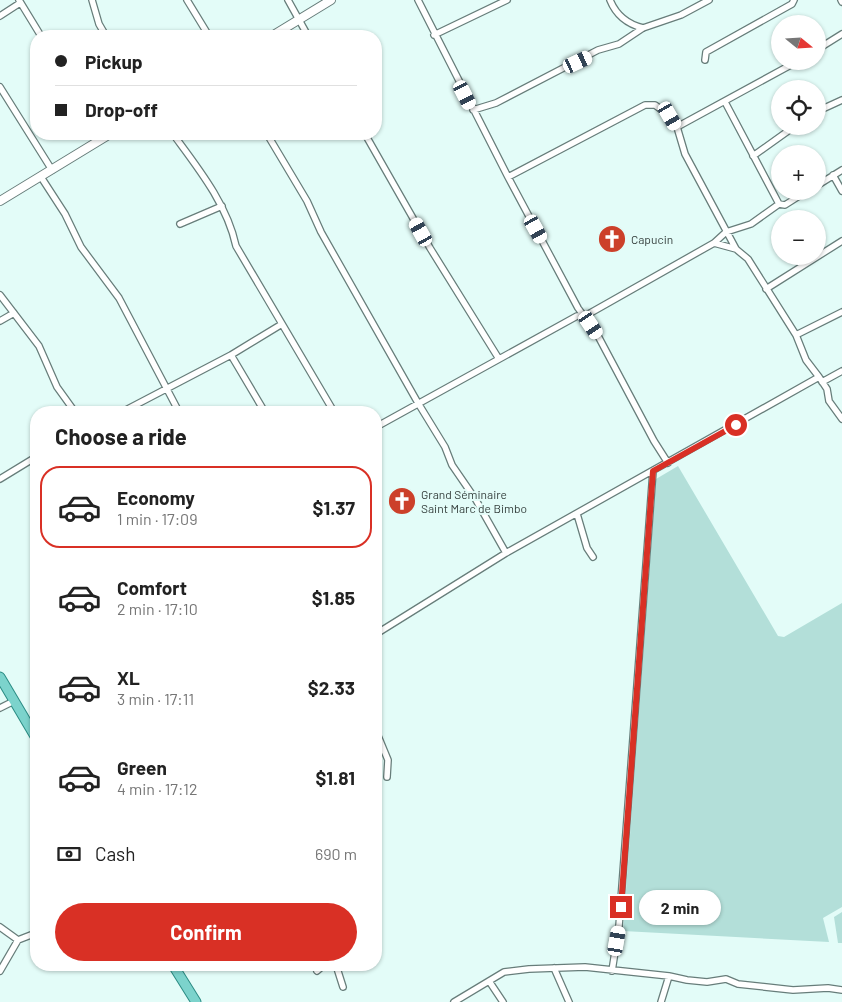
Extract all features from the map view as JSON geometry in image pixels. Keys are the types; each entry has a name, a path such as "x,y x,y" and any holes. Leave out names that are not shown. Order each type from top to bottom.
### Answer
{"main road":[{"path":"282,30 331,0"},
{"path":"0,201 52,170 94,140"},
{"path":"0,678 30,728"},
{"path":"177,971 196,1002"}],"street":[{"path":"92,0 102,30"},
{"path":"187,0 206,30"},
{"path":"288,0 304,30"},
{"path":"418,0 434,35 578,308 585,316 668,463"},
{"path":"434,35 508,0"},
{"path":"610,0 614,10 625,20 643,28"},
{"path":"473,110 496,103 588,57 598,50 619,44 643,28 681,15 708,0"},
{"path":"705,60 706,52 792,4 794,0"},
{"path":"0,16 19,1 38,30"},
{"path":"826,44 842,34"},
{"path":"677,127 782,70"},
{"path":"0,87 30,135"},
{"path":"826,107 842,100"},
{"path":"725,102 779,204"},
{"path":"508,177 645,105 655,105 662,109 670,116 677,127 686,154 726,232 736,249 748,259 796,335 806,360 827,389 829,401 842,419"},
{"path":"753,156 782,135"},
{"path":"33,140 52,170"},
{"path":"177,140 222,206 236,246 330,406"},
{"path":"270,140 307,201 321,232 418,403 445,446 452,465 476,500 506,553"},
{"path":"368,140 430,248 499,359"},
{"path":"826,180 842,170"},
{"path":"833,175 842,191"},
{"path":"41,177 65,214 81,247 123,306 176,406"},
{"path":"382,424 418,403 458,384 577,316 585,316 714,243 726,232 751,224 779,204 785,205 793,200"},
{"path":"180,224 222,206"},
{"path":"766,289 842,242"},
{"path":"714,243 736,249"},
{"path":"0,295 39,346 58,387 71,406"},
{"path":"796,335 842,312"},
{"path":"0,321 14,313"},
{"path":"133,406 231,355 282,324"},
{"path":"231,355 261,406"},
{"path":"382,630 506,553 821,380 842,371"},
{"path":"0,479 30,461"},
{"path":"612,970 619,926 653,471"},
{"path":"577,514 587,548 593,557"},
{"path":"0,708 14,701"},
{"path":"382,746 388,760 387,777"},
{"path":"619,926 623,917"},
{"path":"0,927 18,940"},
{"path":"0,971 18,940 30,935"},
{"path":"454,1002 504,972 585,967 707,982 726,979 738,984 793,990 828,988 842,990"},
{"path":"554,968 570,1002"},
{"path":"338,971 343,987"},
{"path":"661,1002 669,976"},
{"path":"489,981 504,1002"}],"shaded area":[{"path":"678,466 778,636 784,637 842,603 842,907 823,918 829,942 623,931 656,479"},
{"path":"842,912 842,943 838,943 834,917"}],"place":[{"name":"Capucin","path":"612,239"},
{"name":"Grand Séminaire Saint Marc de Bimbo","path":"402,501"}],"route":[{"path":"621,907 653,471 736,425"}]}
